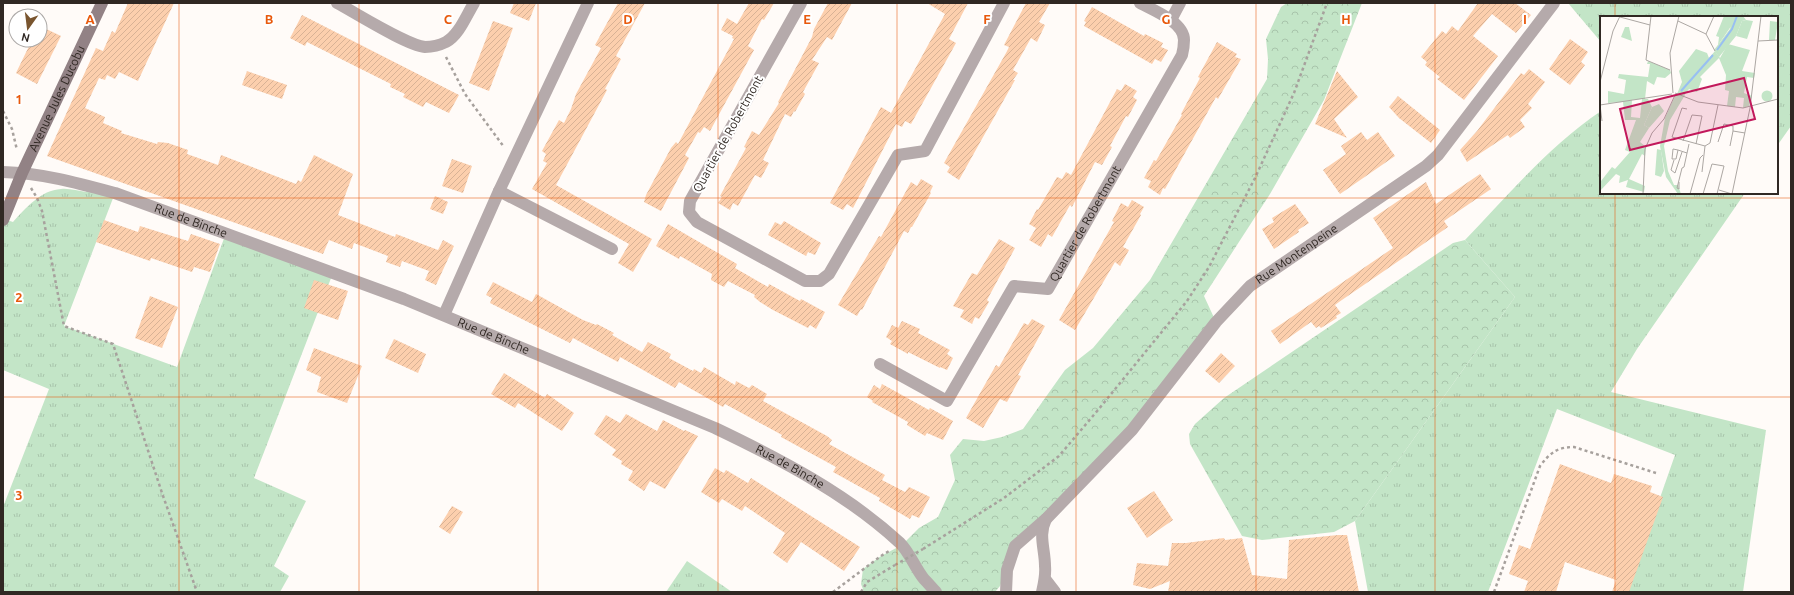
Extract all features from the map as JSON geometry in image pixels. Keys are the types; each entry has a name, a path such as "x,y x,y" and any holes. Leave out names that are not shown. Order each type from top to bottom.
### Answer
{"street":[{"name":"Avenue Jules Ducobu","path":"3,220 22,172 102,3"},
{"path":"338,3 408,41 423,47 440,44 451,38 458,31 474,3"},
{"path":"444,315 499,191 588,3"},
{"name":"Quartier de Robertmont","path":"801,3 690,201 689,212 697,222 805,281 820,281 829,274 898,155 925,151 1004,3"},
{"name":"Quartier de Robertmont","path":"880,364 947,401 1014,286 1048,289 1182,55 1184,39 1181,30 1171,20 1140,3"},
{"path":"1171,20 1180,3"},
{"name":"Rue Montenpeine","path":"1006,592 1007,570 1015,546 1047,518 1132,430 1216,322 1240,296 1250,286 1426,166 1438,155 1554,3"},
{"name":"Rue de Binche","path":"3,172 22,172 77,182 115,193 444,315 715,428 761,450 843,499 902,545 924,579 936,592"},
{"path":"499,191 612,250"},
{"name":"Rue Montenpeine","path":"1042,592 1045,579 1045,565 1041,538 1043,525 1047,518"},
{"path":"1045,579 1055,592"}],"path":[{"path":"861,592 867,582 1004,498 1059,456 1113,393 1187,301 1209,267 1255,178 1294,93 1327,3"},
{"path":"440,44 465,94 514,160"},
{"path":"3,111 12,129 22,172 38,198 42,211 64,326 113,344 162,493 198,592"},
{"path":"1494,592 1540,466 1548,456 1564,447 1574,447 1656,473"},
{"path":"833,592 880,556 902,545"}],"green space":[{"path":"1287,3 1362,3 1324,100 1270,194 1204,296 1216,322 1151,407 1015,546 1000,586 995,592 864,592 861,584 863,569 881,556 902,545 919,528 938,517 955,480 950,455 963,439 984,441 1002,437 1023,429 1065,370 1093,348 1150,280 1267,79 1268,59 1266,39 1281,7"},
{"path":"1568,3 1791,3 1791,126 1778,145 1778,16 1600,16 1600,41"},
{"path":"1600,112 1600,194 1744,194 1637,349 1611,392 1766,430 1743,592 1627,592 1675,455 1557,409 1488,592 1368,592 1355,521 1515,297 1465,240 1529,172 1582,125"},
{"path":"89,186 115,193 64,326 177,367 226,233 333,273 254,478 306,501 274,566 289,576 280,592 3,592 3,507 49,389 3,370 3,220 13,222 40,196 54,190 70,189 86,192"},
{"path":"1465,240 1515,297 1355,521 1334,532 1262,540 1242,536 1190,444 1189,434 1195,424 1224,398 1453,243"},
{"path":"687,561 732,592 666,592"}],"building":[{"path":"128,3 174,3 138,81 119,72 115,79 107,75 105,80 99,78 85,108 105,117 103,123 122,131 121,133 157,144 158,142 168,143 188,150 187,154 218,165 221,155 296,184 298,180 301,182 314,155 353,174 338,215 395,237 396,234 438,250 443,240 454,246 436,285 425,280 429,271 402,261 400,267 386,262 388,256 354,243 352,249 329,240 323,254 47,156 96,48 103,51 112,31 115,33"},
{"path":"514,3 536,3 529,21 510,13"},
{"path":"618,3 645,3 616,56 621,59 605,89 607,90 556,185 652,239 633,272 618,263 629,244 532,189 547,163 543,161 546,154 542,151 559,120 564,123 576,94 601,48 595,45"},
{"path":"749,3 774,3 764,20 762,19 748,46 754,50 710,131 704,127 700,133 698,132 685,155 689,158 661,211 644,202 646,195 671,148 676,142 678,144 734,39 732,38 733,36 721,30 727,18 737,24"},
{"path":"828,3 852,3 832,40 827,37 812,60 819,63 803,92 805,94 795,112 794,111 791,117 785,114 763,160 769,163 761,178 755,175 738,206 733,203 730,210 718,203 722,197 720,196 746,148 744,147 752,131 759,135 779,103 778,102"},
{"path":"927,3 968,3 949,39 956,43 911,124 905,121 902,127 896,124 853,208 847,204 843,210 830,203 881,107 891,113 945,14"},
{"path":"1026,3 1050,3 1039,22 1045,25 1037,42 1031,38 1013,70 1018,73 1013,80 1015,80 959,180 947,172 950,167 944,163 1006,53 1009,47 1004,45"},
{"path":"1478,3 1515,3 1531,15 1516,33 1492,14 1473,36 1498,56 1464,100 1437,79 1440,77 1425,65 1427,62 1421,57 1442,31 1446,34 1452,26 1458,31"},
{"path":"1092,7 1144,36 1145,34 1163,43 1161,47 1168,50 1161,62 1155,59 1152,64 1084,26 1086,22 1084,21"},
{"path":"302,15 459,95 449,113 426,102 423,107 403,97 405,94 390,87 391,84 307,42 305,46 290,38"},
{"path":"493,21 513,28 489,91 469,83"},
{"path":"48,30 61,36 37,84 16,73 28,48 48,48"},
{"path":"1570,39 1588,52 1581,62 1585,65 1570,85 1549,69"},
{"path":"1217,42 1237,54 1235,57 1241,59 1218,99 1216,97 1165,189 1163,188 1160,195 1148,187 1151,181 1144,178 1154,160 1156,161 1182,115 1181,114 1200,78 1198,77"},
{"path":"1529,69 1545,82 1528,104 1532,108 1520,120 1525,127 1510,138 1508,135 1467,162 1460,150 1477,131 1521,73 1524,75"},
{"path":"247,71 287,85 282,99 242,85"},
{"path":"1337,71 1358,97 1334,119 1347,138 1315,124"},
{"path":"1125,84 1137,91 1133,97 1137,100 1128,117 1126,116 1102,165 1095,162 1072,207 1070,205 1052,237 1048,234 1041,247 1029,240 1036,228 1029,224 1057,177 1062,179 1066,172 1071,175 1117,89 1121,91"},
{"path":"1398,96 1440,130 1431,143 1399,118 1389,107"},
{"path":"1361,132 1367,140 1378,132 1395,156 1340,194 1323,170 1346,154 1341,146"},
{"path":"452,159 472,166 463,193 442,186"},
{"path":"1480,174 1491,189 1444,221 1448,227 1335,305 1341,313 1336,316 1337,318 1321,328 1319,326 1316,328 1311,322 1280,344 1271,331 1393,248 1373,218 1426,182 1436,204"},
{"path":"921,179 933,186 930,192 931,193 908,233 904,231 862,310 861,309 857,316 838,305 879,236 881,237 911,182 917,186"},
{"path":"435,196 448,202 443,214 430,209"},
{"path":"1132,200 1144,207 1123,247 1129,250 1120,266 1115,262 1075,330 1059,320 1114,222 1112,221 1121,203 1128,207"},
{"path":"1295,204 1309,223 1298,230 1299,232 1274,249 1262,229 1274,222 1272,218"},
{"path":"104,220 138,232 140,226 188,241 191,234 220,244 210,272 194,267 192,272 151,258 150,261 96,242"},
{"path":"784,221 821,243 815,255 808,252 806,256 768,235 775,222 781,225"},
{"path":"668,224 737,264 735,268 768,287 769,284 800,301 801,299 825,312 816,329 810,325 808,328 773,310 754,297 755,295 728,281 724,287 711,280 712,274 680,256 679,259 656,246"},
{"path":"999,239 1015,248 987,300 989,302 979,319 975,317 972,324 960,317 964,310 953,306 972,273 977,275"},
{"path":"314,280 348,291 338,320 304,308"},
{"path":"493,282 532,302 536,294 583,320 596,325 597,324 614,333 612,335 642,352 648,342 671,354 669,358 693,371 694,369 701,373 704,367 735,385 736,381 749,388 752,385 767,394 763,401 827,436 832,440 829,444 885,475 882,480 905,492 909,487 930,497 919,518 912,515 910,519 879,501 880,498 833,472 836,467 725,404 723,407 679,382 675,388 620,357 618,362 573,338 570,343 490,303 492,298 486,295"},
{"path":"150,296 178,307 162,348 135,338"},
{"path":"1032,319 1045,326 1018,375 1021,376 1007,402 1000,399 983,428 966,418 996,365 999,367 1024,323 1028,325"},
{"path":"902,321 920,329 918,333 950,350 947,354 953,358 947,370 908,352 908,354 890,344 892,341 886,337 892,325 898,328"},
{"path":"394,339 426,354 418,373 385,358"},
{"path":"314,348 362,366 347,403 317,392 321,377 306,370"},
{"path":"1221,353 1235,366 1219,383 1205,371"},
{"path":"504,373 545,398 547,394 574,413 562,431 518,403 515,408 491,394"},
{"path":"882,384 929,410 930,408 953,421 943,440 927,433 925,436 907,425 908,422 872,402 873,401 867,397 874,385 880,389"},
{"path":"626,414 657,431 663,420 684,431 685,430 698,436 665,489 650,481 644,491 628,480 633,471 621,464 622,461 612,455 616,450 594,434 606,415 620,423"},
{"path":"1560,464 1611,483 1614,474 1652,486 1650,492 1663,497 1629,592 1612,592 1616,580 1565,562 1556,592 1524,592 1528,581 1509,574 1519,545 1530,549"},
{"path":"715,468 724,473 726,470 748,483 751,478 860,547 844,571 801,542 787,563 773,553 785,533 745,506 742,511 722,499 719,503 701,492"},
{"path":"1154,491 1173,520 1147,538 1127,508"},
{"path":"452,506 463,512 450,534 439,527"},
{"path":"1347,535 1359,592 1168,592 1170,581 1150,589 1133,585 1137,563 1168,566 1172,543 1186,543 1224,538 1225,540 1242,538 1252,575 1287,579 1289,540"}]}
